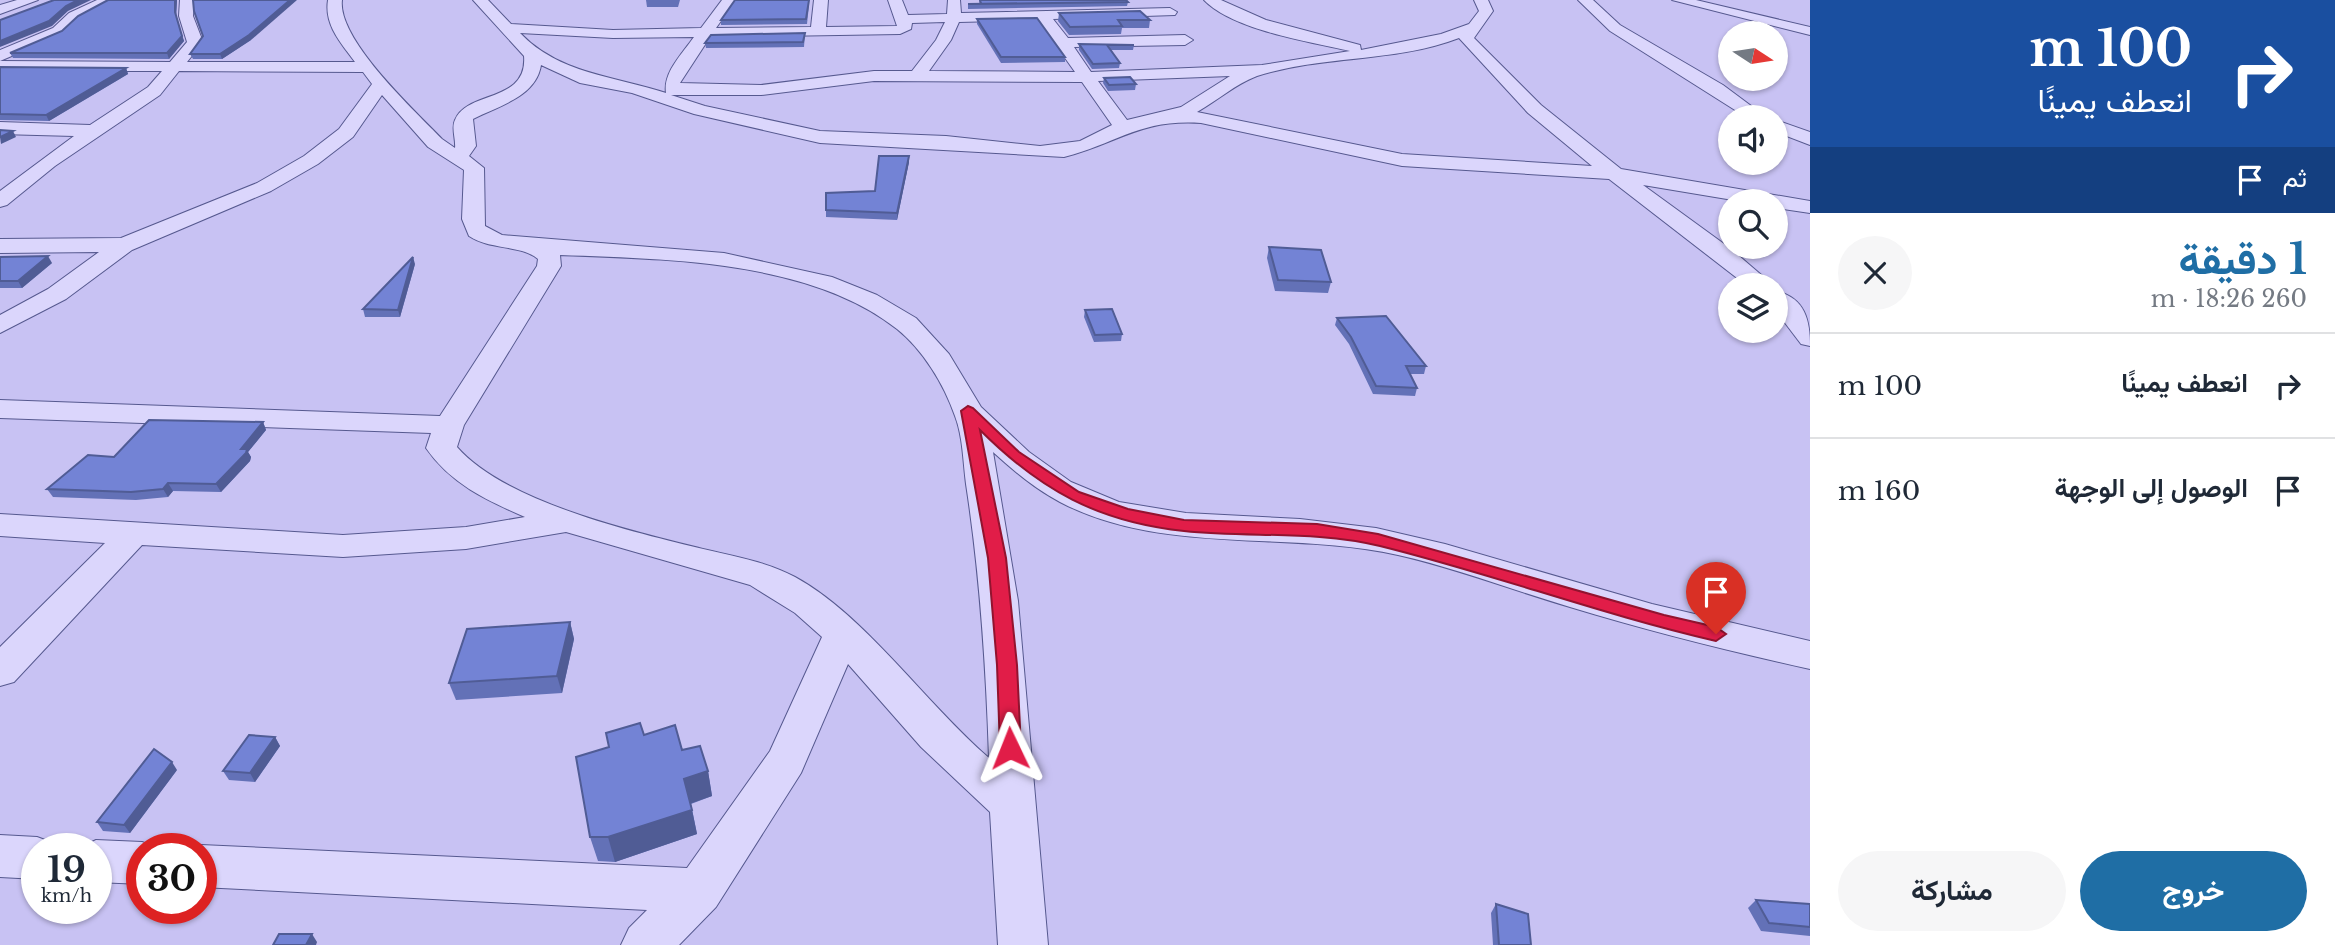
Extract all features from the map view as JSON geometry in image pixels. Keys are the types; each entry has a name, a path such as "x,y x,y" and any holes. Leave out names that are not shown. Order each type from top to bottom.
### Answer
{"street":[{"path":"0,10 31,0"},
{"path":"0,57 58,31 74,16 108,0"},
{"path":"0,201 93,131 154,91 195,42 187,23 184,7 187,0"},
{"path":"335,0 333,14 345,39 374,75 435,143 474,169 476,184 473,223 478,232 490,238 537,246 656,252 722,259 850,292 880,304 921,335 968,411 1014,455 1073,496 1125,514 1184,525 1317,530 1378,540 1664,622 1810,655"},
{"path":"480,0 533,55 575,75 792,132 848,139 914,140 1028,151 1064,151 1087,145 1123,127 1174,116 1207,102 1221,86 1235,78 1261,70"},
{"path":"676,90 672,83 676,73 729,0"},
{"path":"818,32 821,0"},
{"path":"506,28 614,34 818,32 837,37 900,30 906,26 895,0"},
{"path":"918,74 934,55 954,18 953,0"},
{"path":"1184,0 1171,5 1170,12 1204,73"},
{"path":"1211,0 1227,9 1272,25 1378,53"},
{"path":"1480,0 1486,11 1471,27 1466,38 1513,91 1561,135 1745,273"},
{"path":"1585,0 1615,28 1740,105"},
{"path":"1679,0 1810,31"},
{"path":"903,19 954,18 1045,8 1060,15 1170,12"},
{"path":"1045,8 1085,76 1123,127"},
{"path":"1100,14 1124,41"},
{"path":"1789,25 1810,20"},
{"path":"636,89 761,90 835,73 1085,76 1261,70 1418,46 1471,27"},
{"path":"1065,43 1185,40"},
{"path":"459,157 466,146 462,123 466,116 520,88 531,76 536,65 533,55"},
{"path":"0,66 175,66 374,75"},
{"path":"0,325 57,295 124,245 264,187 311,160 346,133 374,75"},
{"path":"1174,116 1212,120 1402,160 1611,173 1718,191"},
{"path":"0,128 93,131"},
{"path":"1788,130 1810,139"},
{"path":"0,174 33,174"},
{"path":"1788,203 1810,208"},
{"path":"0,246 124,245"},
{"path":"537,246 550,257 549,266 449,425 441,448 445,457 462,472 490,489 567,521 761,575 788,587 842,634 928,728 1012,804"},
{"path":"1788,308 1810,338"},
{"path":"0,408 449,425"},
{"path":"968,411 997,558 1007,665 1012,804 1023,945"},
{"path":"0,525 343,546 466,538 567,521"},
{"path":"0,671 134,533"},
{"path":"646,945 699,891 786,761 842,634"},
{"path":"0,856 21,857"},
{"path":"217,867 699,891"}],"building":[{"path":"54,0 78,0 66,6 49,21 0,41 0,20"},
{"path":"108,0 175,0 175,12 182,36 167,53 10,53 62,31 78,16"},
{"path":"193,0 290,0 249,35 220,54 190,54 203,36"},
{"path":"735,0 809,0 806,19 721,20"},
{"path":"980,0 1126,0 1128,2 981,4"},
{"path":"1140,11 1150,20 1118,20 1122,26 1070,27 1059,13"},
{"path":"1037,18 1065,57 1001,57 977,19"},
{"path":"805,33 803,42 705,43 711,35"},
{"path":"1079,44 1134,45 1107,45 1120,63 1093,64"},
{"path":"0,67 126,68 46,115 0,114"},
{"path":"1130,77 1136,84 1109,85 1104,78"},
{"path":"0,130 13,131 0,137"},
{"path":"879,156 909,156 897,213 826,210 826,193 875,191"},
{"path":"1269,247 1321,250 1331,282 1278,280"},
{"path":"48,256 18,281 0,281 0,257"},
{"path":"413,257 398,310 363,309"},
{"path":"1112,309 1122,334 1095,335 1085,310"},
{"path":"1386,316 1426,366 1406,366 1417,388 1376,386 1351,337 1337,318"},
{"path":"149,420 263,422 241,449 247,449 246,453 216,484 168,483 163,489 131,492 47,489 88,455 114,457"},
{"path":"570,622 557,676 449,683 467,629"},
{"path":"640,723 644,735 675,725 682,750 700,746 708,771 684,779 692,810 608,837 590,837 576,757 609,747 606,733"},
{"path":"249,735 275,737 250,773 223,771"},
{"path":"154,749 172,762 124,825 97,822"},
{"path":"1756,900 1810,904 1810,927 1769,923"},
{"path":"1496,904 1528,914 1531,945 1499,945"},
{"path":"279,934 312,934 306,945 273,945"}],"route":[{"path":"1010,748 1007,665 997,558 968,411 1014,455 1073,496 1125,514 1184,525 1317,530 1378,540 1664,622 1716,634"}]}
